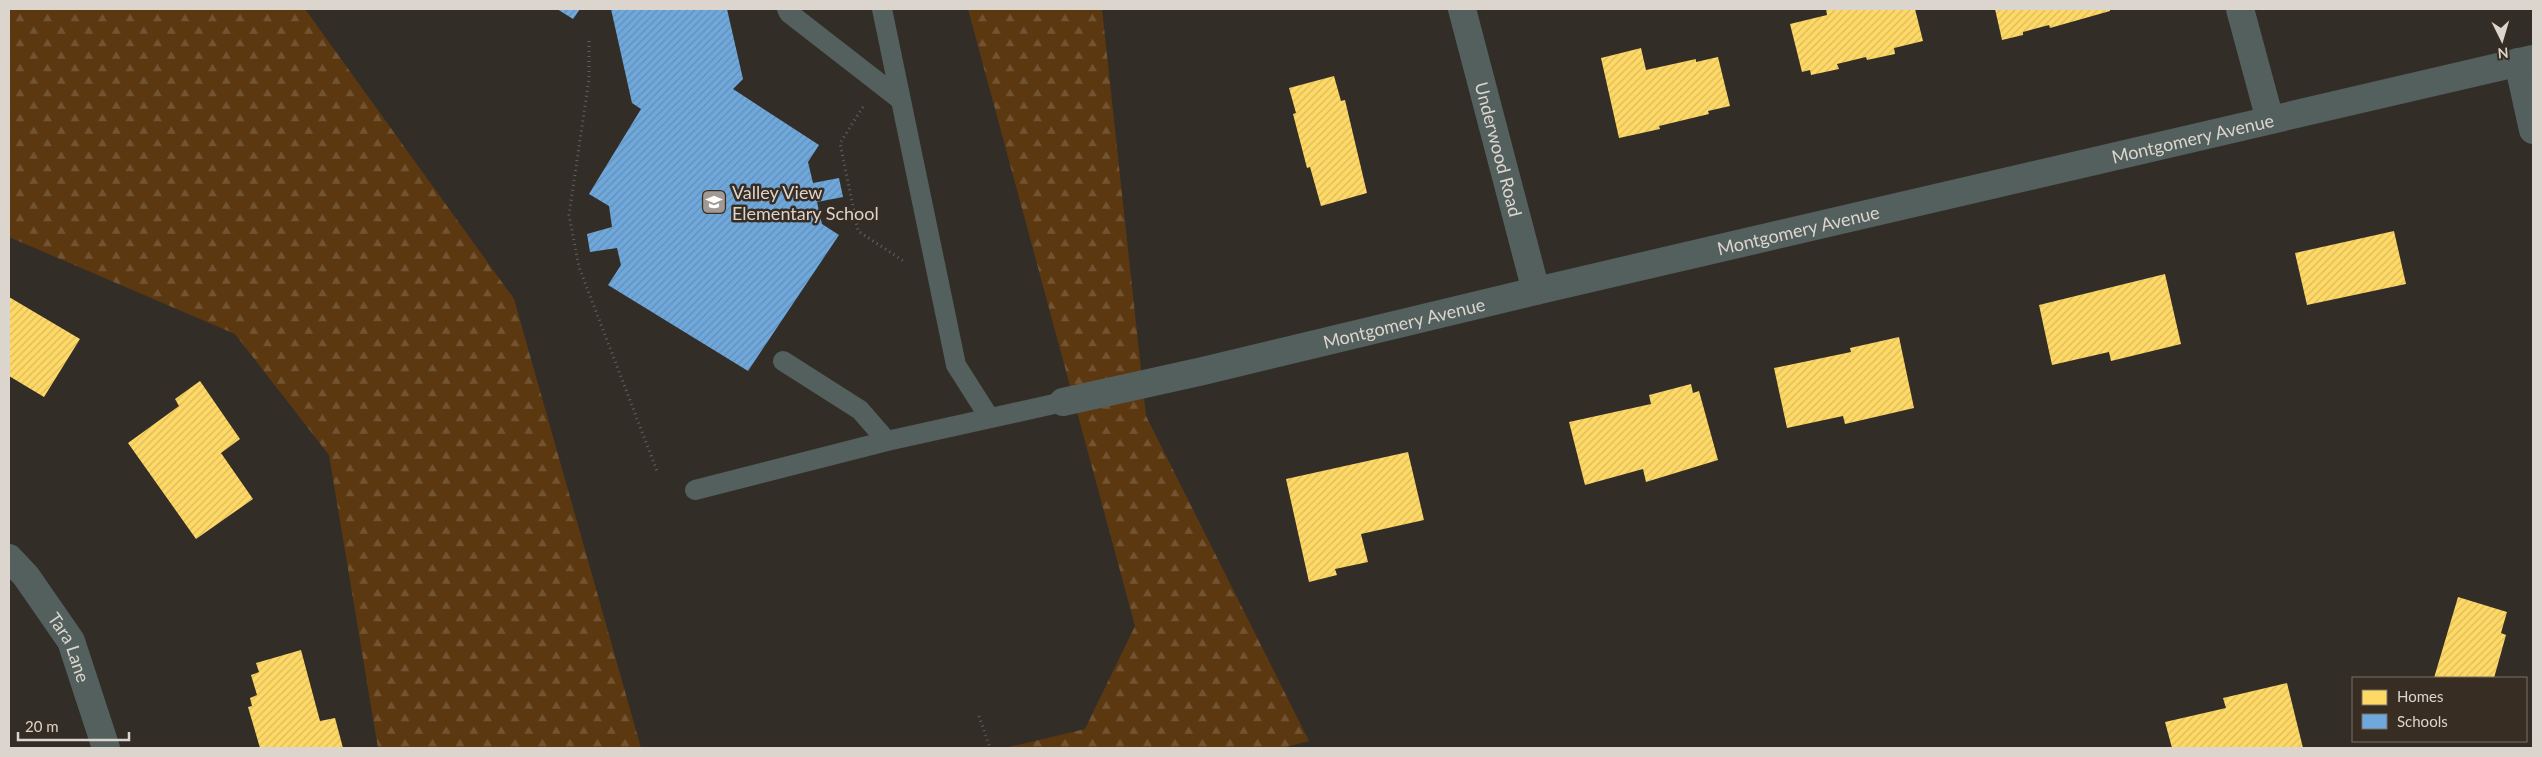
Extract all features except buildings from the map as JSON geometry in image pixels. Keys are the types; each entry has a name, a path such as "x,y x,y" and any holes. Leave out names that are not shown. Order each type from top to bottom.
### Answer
{"street":[{"name":"Underwood Road","path":"1462,9 1536,290"},
{"path":"2240,9 2270,120"},
{"name":"Montgomery Avenue","path":"1063,402 1203,371 1536,290 2526,60"},
{"path":"2526,60 2533,130"},
{"name":"Tara Lane","path":"9,558 26,576 71,641 106,748"}],"lane":[{"path":"788,9 788,13 901,100"},
{"path":"882,9 956,365 989,417"},
{"path":"783,361 860,410 886,441"},
{"path":"695,490 886,441 1063,402"}],"path":[{"path":"589,41 589,79 569,215 578,266 657,471"},
{"path":"863,107 840,143 858,231 909,266"},
{"path":"979,716 990,748"}],"green space":[{"path":"9,9 305,9 514,299 641,748 378,748 329,455 235,334 9,237"},
{"path":"968,9 1102,9 1146,416 1309,741 1282,748 1005,748 1085,729 1135,626"}],"place":[{"name":"Valley View Elementary School","path":"714,202"}]}
